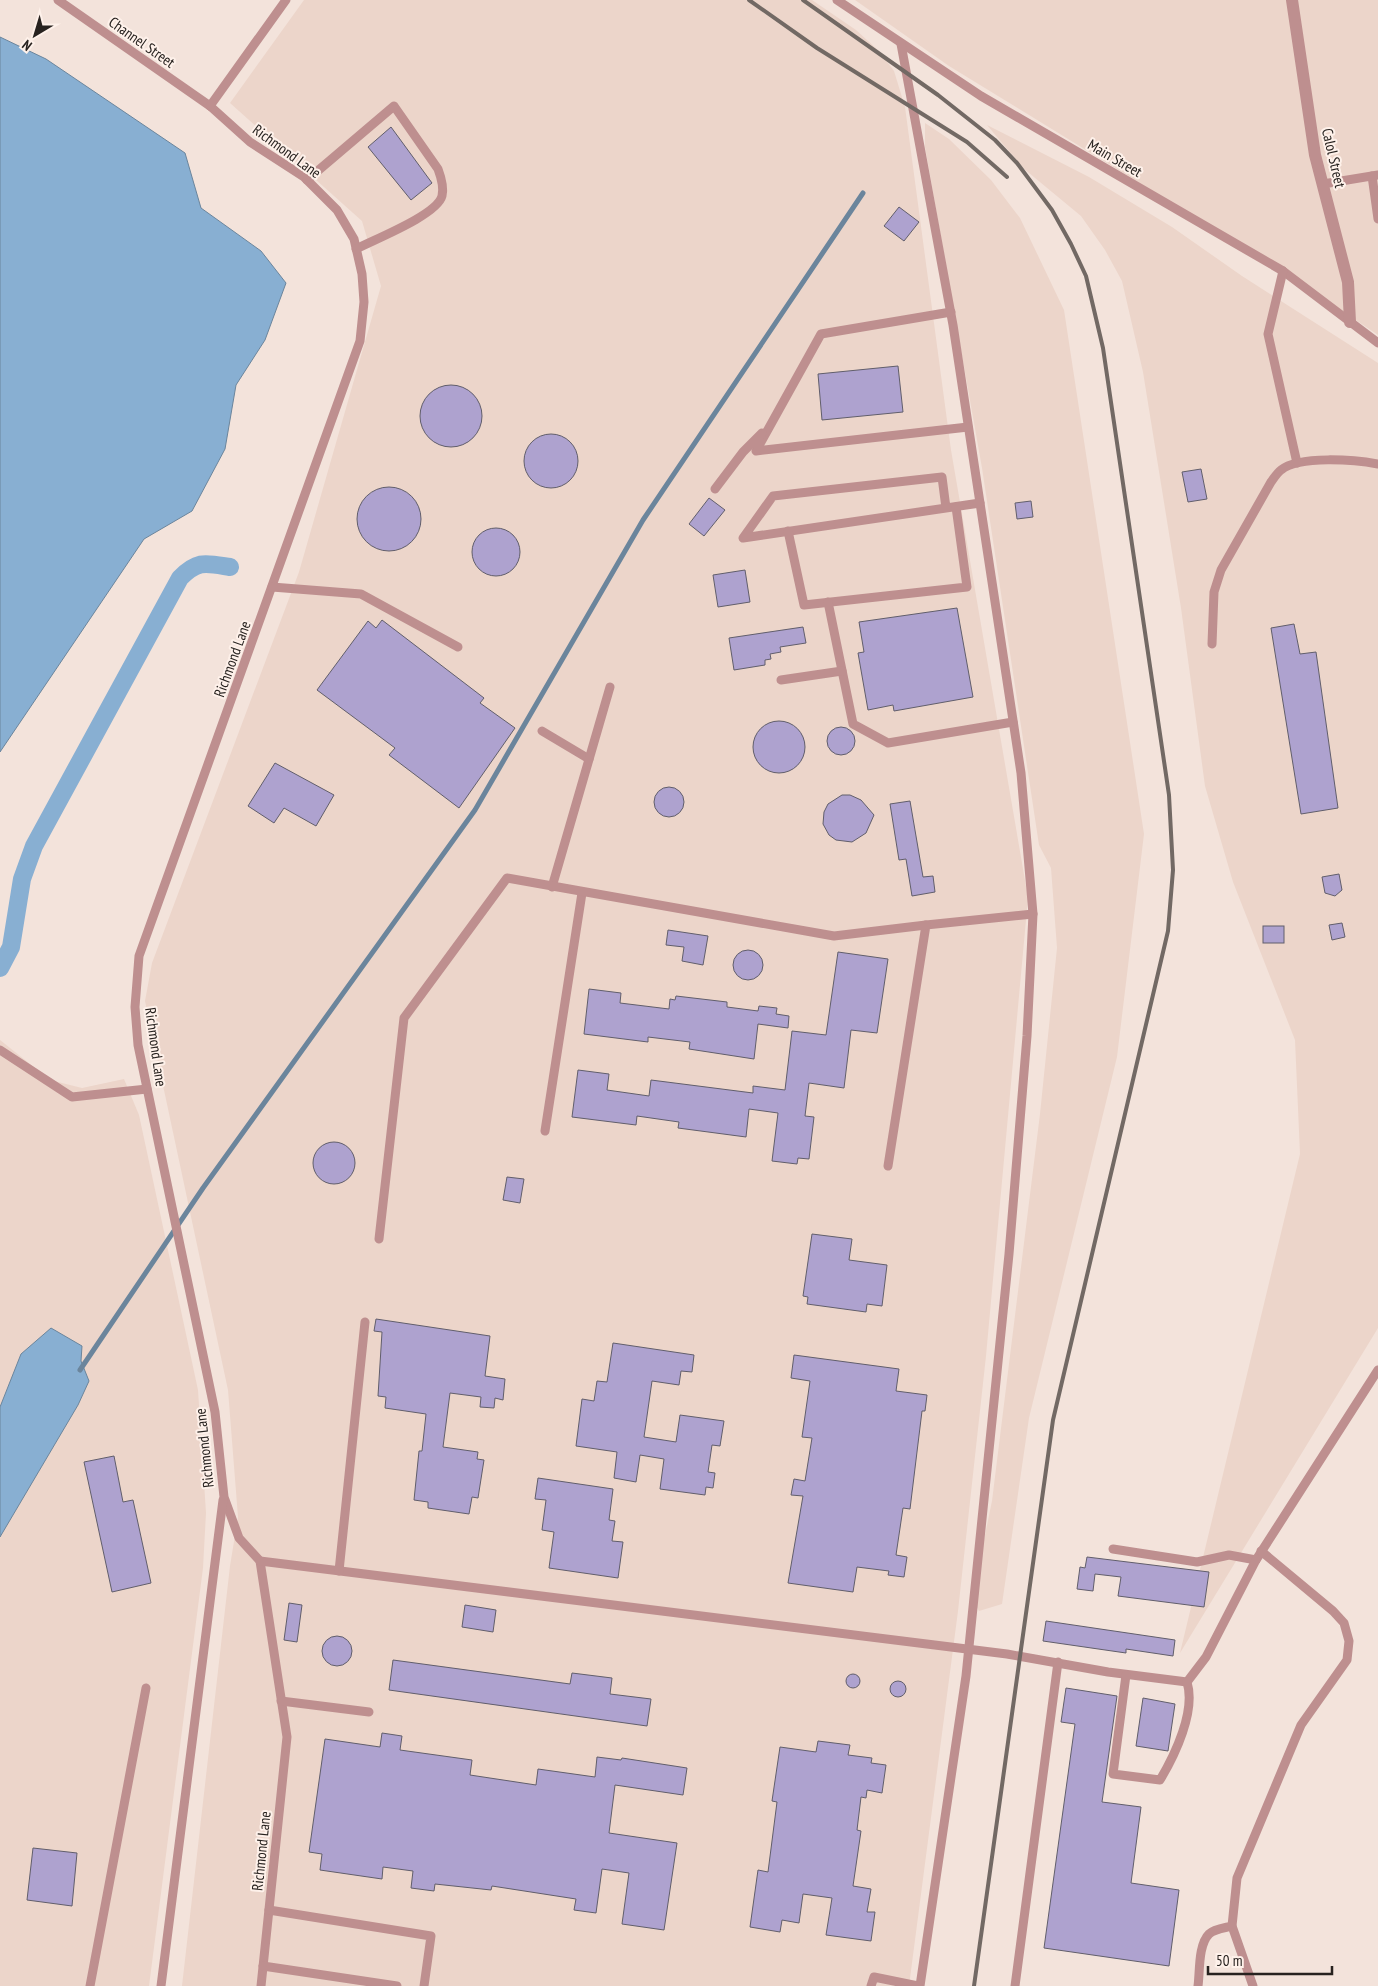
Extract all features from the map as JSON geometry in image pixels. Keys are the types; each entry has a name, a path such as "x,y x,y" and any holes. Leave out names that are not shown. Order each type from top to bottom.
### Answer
{"street":[{"name":"Calol Street","path":"1292,0 1315,155 1348,282 1350,322"}],"lane":[{"name":"Channel Street","path":"58,0 210,106"},
{"path":"210,106 286,0"},
{"name":"Main Street","path":"837,0 900,44 981,96 1283,272 1378,343"},
{"path":"871,1986 874,1977 919,1986 969,1649 1010,1254 1027,1036 1033,914 1021,773 980,503 950,312 900,44"},
{"name":"Richmond Lane","path":"210,106 250,142 307,180 337,210 354,240 362,274 364,302 360,341 139,956 135,1007 138,1045 215,1412 224,1497 239,1538 260,1561 287,1737 261,1986"},
{"path":"307,180 394,106 438,170 442,178 442,197 432,211 356,249"},
{"path":"1323,184 1375,176 1378,219"},
{"path":"1283,272 1268,334 1298,463"},
{"path":"950,312 821,334 756,450 968,426"},
{"path":"715,489 743,452 770,426"},
{"path":"1212,644 1214,592 1221,570 1271,482 1281,469 1298,463 1356,460 1378,464"},
{"path":"946,508 942,477 774,496 744,538 980,503"},
{"path":"788,530 804,605 967,587 956,506"},
{"path":"272,587 361,594 458,647"},
{"path":"828,602 853,724 888,743 1013,722"},
{"path":"781,680 842,671"},
{"path":"552,887 610,687"},
{"path":"542,731 589,759"},
{"path":"379,1239 404,1018 507,878 582,893 834,936 1033,914"},
{"path":"546,1131 582,893"},
{"path":"888,1166 926,925"},
{"path":"0,1050 72,1097 148,1092"},
{"path":"339,1571 365,1322"},
{"path":"1187,1682 1206,1657 1261,1551 1378,1370"},
{"path":"161,1986 224,1497"},
{"path":"1113,1549 1197,1562 1229,1555 1256,1560"},
{"path":"1253,1986 1232,1926 1237,1878 1301,1725 1347,1660 1349,1640 1344,1623 1333,1611 1261,1551"},
{"path":"260,1561 969,1649 1058,1662 1126,1675 1187,1682"},
{"path":"1015,1986 1058,1662"},
{"path":"1126,1675 1113,1774 1160,1780 1177,1752 1191,1694 1187,1682"},
{"path":"90,1986 146,1688"},
{"path":"281,1700 369,1712"},
{"path":"269,1910 431,1936 424,1986"},
{"path":"1198,1986 1203,1943 1214,1930 1232,1926"},
{"path":"263,1966 397,1986"}],"shaded area":[{"path":"304,0 812,0 856,30 879,51 894,71 905,107 951,450 1028,898 986,1356 958,1611 909,1986 182,1986 230,1566 238,1517 228,1390 145,1001 152,963 299,572 381,286 362,221 230,103"},
{"path":"855,0 1378,0 1378,335 1283,271 949,66"},
{"path":"925,123 949,139 991,180 1020,218 1064,310 1144,834 1117,1057 1029,1418 1002,1604 979,1611 972,1598 992,1501 1040,1114 1057,948 1051,868 1039,845 982,468 925,147"},
{"path":"987,125 1089,177 1172,227 1242,276 1378,363 1378,1328 1180,1653 1300,1154 1295,1040 1233,882 1205,786 1181,608 1143,372 1122,281 1105,250 1081,216 1023,168"},
{"path":"0,1040 50,1080 82,1088 124,1079 139,1115 198,1390 206,1513 203,1568 149,1986 0,1986"}],"water":[{"path":"0,37 46,59 185,153 201,208 261,251 286,283 265,340 236,385 225,449 192,511 144,539 0,752"},
{"path":"51,1328 82,1346 81,1361 89,1381 78,1405 0,1537 0,1407 21,1354"}],"building":[{"path":"391,127 432,183 411,200 368,147"},
{"path":"899,207 919,222 904,241 884,226"},
{"path":"898,366 903,412 822,420 818,374"},
{"path":"451,385 463,387 473,394 480,404 482,416 480,428 473,438 463,445 451,447 439,445 429,438 422,428 420,416 422,404 429,394 439,387"},
{"path":"551,434 561,436 570,442 576,451 578,461 576,471 570,480 561,486 551,488 541,486 532,480 526,471 524,461 526,451 532,442 541,436"},
{"path":"1201,469 1207,499 1188,502 1182,472"},
{"path":"389,487 401,489 412,496 419,507 421,519 419,531 412,542 401,549 389,551 377,549 366,542 359,531 357,519 359,507 366,496 377,489"},
{"path":"709,498 725,510 704,536 689,524"},
{"path":"1031,501 1033,517 1017,519 1015,503"},
{"path":"496,528 505,530 513,535 518,543 520,552 518,561 513,569 505,574 496,576 487,574 479,569 474,561 472,552 474,543 479,535 487,530"},
{"path":"745,570 750,602 718,607 713,575"},
{"path":"957,608 973,697 894,711 893,705 868,710 858,653 864,652 859,622"},
{"path":"382,620 484,698 480,703 515,728 459,808 389,755 395,748 317,690 368,621 376,628"},
{"path":"1294,624 1300,654 1316,652 1338,808 1301,814 1271,628"},
{"path":"803,627 806,643 780,647 781,652 770,654 771,659 765,660 765,665 734,670 729,638"},
{"path":"774,721 784,721 798,728 805,742 805,752 798,766 784,773 774,773 764,769 757,762 753,752 753,742 757,732 764,725"},
{"path":"841,727 851,731 855,741 851,751 841,755 831,751 827,741 831,731"},
{"path":"275,763 334,795 316,826 284,808 274,823 248,806"},
{"path":"669,787 680,791 684,802 680,813 669,817 658,813 654,802 658,791"},
{"path":"842,795 850,795 861,800 874,815 866,833 852,842 836,840 829,835 823,824 824,812 828,804"},
{"path":"910,801 923,877 933,876 935,892 912,896 906,859 899,860 890,804"},
{"path":"1339,874 1342,890 1335,896 1325,893 1322,877"},
{"path":"1342,923 1345,937 1332,940 1329,925"},
{"path":"1263,926 1284,926 1284,943 1263,943"},
{"path":"668,930 708,936 703,965 682,961 684,947 666,945"},
{"path":"748,950 759,954 763,965 759,976 748,980 737,976 733,965 737,954"},
{"path":"838,952 888,959 877,1033 851,1030 844,1088 809,1083 805,1116 814,1117 809,1159 798,1158 797,1164 772,1161 778,1113 749,1109 746,1137 678,1128 679,1122 637,1116 636,1125 572,1117 578,1070 609,1074 607,1090 649,1096 651,1080 753,1093 753,1086 785,1090 792,1031 826,1035"},
{"path":"589,989 621,993 620,1003 669,1009 670,999 675,1000 676,996 727,1002 727,1007 758,1011 759,1006 777,1008 776,1014 789,1016 788,1028 758,1024 754,1059 689,1049 690,1042 648,1037 648,1042 584,1034"},
{"path":"338,1142 346,1145 352,1151 355,1163 352,1175 346,1181 330,1184 322,1181 316,1175 313,1159 316,1151 322,1145"},
{"path":"507,1177 524,1179 520,1203 503,1200"},
{"path":"812,1234 852,1239 849,1260 887,1265 882,1306 867,1304 866,1312 807,1304 808,1297 803,1296"},
{"path":"376,1319 490,1336 485,1376 505,1379 503,1400 495,1398 494,1408 480,1407 481,1397 450,1393 443,1447 478,1452 477,1459 484,1460 478,1498 472,1497 469,1514 428,1508 428,1502 414,1500 419,1451 422,1451 426,1414 385,1408 386,1397 378,1396 382,1332 374,1331"},
{"path":"613,1343 694,1355 692,1372 681,1371 679,1385 652,1381 644,1437 676,1442 680,1415 724,1421 720,1446 712,1445 708,1472 715,1473 713,1488 706,1487 705,1495 660,1489 664,1459 640,1455 636,1482 614,1478 617,1452 576,1446 582,1399 594,1401 597,1381 607,1382"},
{"path":"794,1355 899,1369 896,1391 927,1395 925,1411 922,1411 910,1509 903,1508 896,1555 907,1557 904,1577 888,1575 889,1571 857,1567 853,1592 788,1583 803,1496 791,1495 794,1479 805,1481 812,1438 802,1437 810,1381 791,1378"},
{"path":"114,1456 123,1502 133,1500 151,1583 112,1592 84,1462"},
{"path":"538,1478 613,1489 609,1520 615,1521 612,1541 623,1542 618,1578 549,1568 554,1532 542,1530 546,1500 535,1499"},
{"path":"1087,1557 1209,1572 1204,1607 1118,1596 1121,1577 1095,1574 1093,1591 1077,1589 1080,1567 1085,1568"},
{"path":"289,1603 302,1605 297,1642 284,1640"},
{"path":"465,1605 496,1610 493,1632 462,1627"},
{"path":"1046,1621 1175,1640 1173,1656 1126,1649 1126,1653 1043,1641"},
{"path":"337,1636 347,1641 352,1651 347,1661 337,1666 327,1661 322,1651 327,1641"},
{"path":"393,1660 570,1684 572,1673 612,1678 610,1694 651,1699 647,1726 389,1690"},
{"path":"853,1674 858,1676 860,1681 858,1686 853,1688 848,1686 846,1681 848,1676"},
{"path":"895,1681 901,1681 906,1686 904,1695 895,1697 890,1692 890,1686"},
{"path":"1066,1688 1117,1696 1102,1802 1141,1807 1131,1883 1179,1890 1169,1966 1044,1948 1075,1724 1061,1722"},
{"path":"1143,1698 1175,1704 1168,1751 1136,1746"},
{"path":"382,1733 402,1736 400,1750 472,1760 470,1775 536,1785 538,1769 595,1777 597,1757 621,1760 622,1758 687,1768 683,1795 615,1785 609,1833 677,1843 664,1930 622,1924 629,1873 602,1869 596,1913 574,1910 576,1899 492,1886 491,1890 435,1884 434,1891 411,1888 413,1871 383,1867 382,1879 320,1870 322,1854 309,1852 325,1739 380,1747"},
{"path":"818,1741 850,1745 848,1755 872,1758 871,1763 886,1765 882,1793 867,1790 866,1798 861,1797 857,1830 861,1831 853,1886 871,1889 867,1912 875,1912 871,1941 826,1935 832,1898 803,1894 799,1923 782,1920 780,1932 750,1927 758,1870 768,1872 777,1802 772,1801 780,1747 816,1752"},
{"path":"33,1848 77,1853 72,1906 27,1900"}],"waterway":[{"path":"80,1370 203,1188 475,810 643,520 863,193"},
{"path":"0,968 11,947 22,879 34,846 180,578 192,568 202,564 230,567"}],"railway":[{"path":"749,0 817,48 967,142 1007,177"},
{"path":"803,0 938,95 995,140 1017,163 1052,210 1086,276 1103,348 1169,795 1173,870 1168,931 1053,1420 974,1986"}]}
